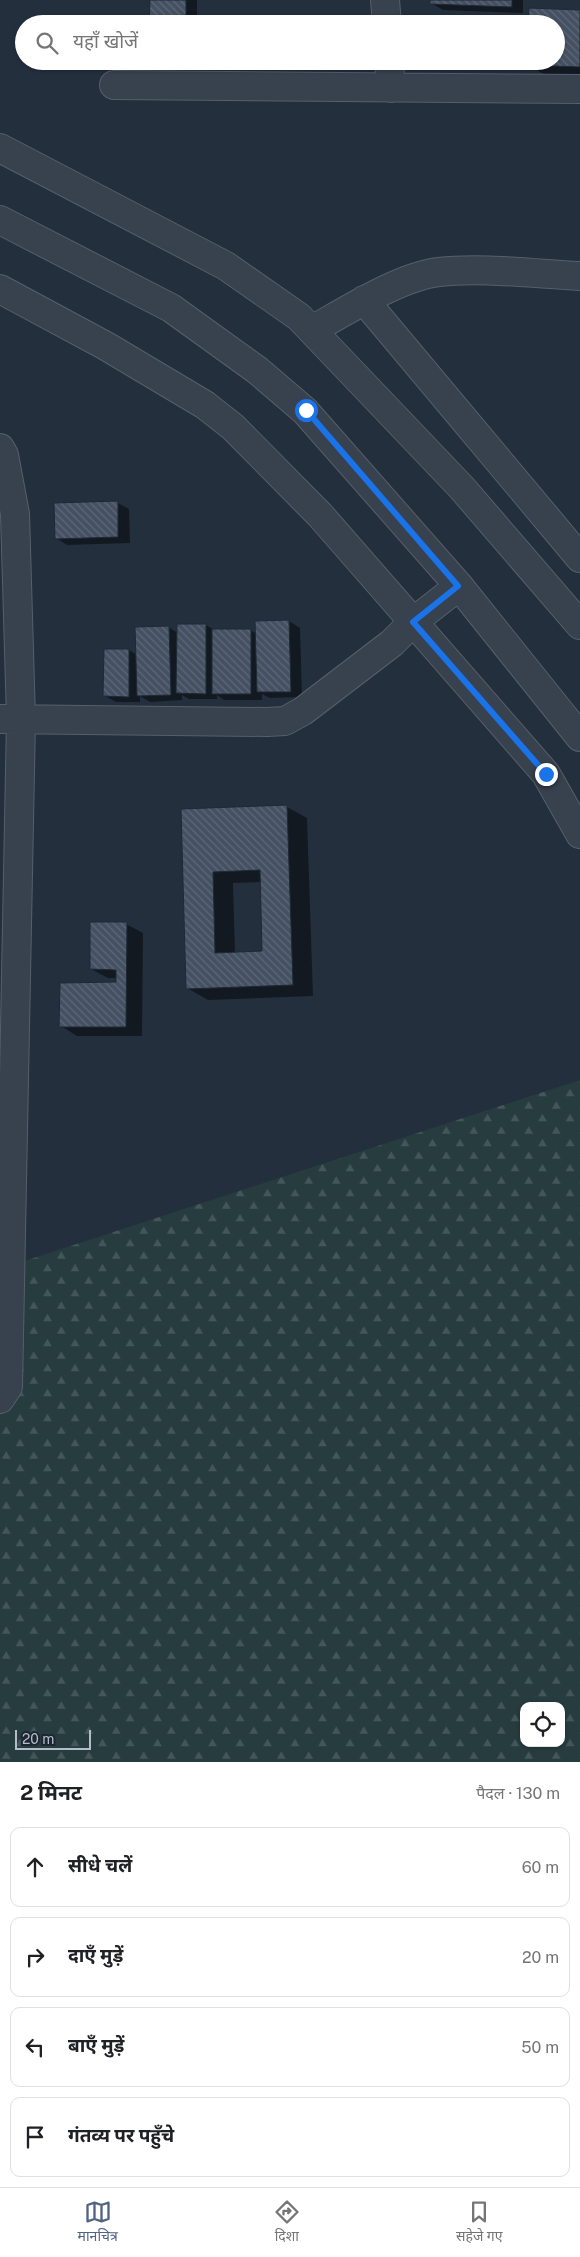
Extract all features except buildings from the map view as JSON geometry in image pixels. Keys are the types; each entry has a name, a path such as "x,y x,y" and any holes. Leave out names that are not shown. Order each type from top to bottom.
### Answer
{"street":[{"path":"385,0 386,15"},
{"path":"390,70 391,88"},
{"path":"114,85 580,89"},
{"path":"0,148 226,266 298,317 462,488 580,625"},
{"path":"0,220 171,308 257,370 306,410 458,586 580,737"},
{"path":"312,330 364,300 414,278 439,272 474,271 580,276"},
{"path":"0,289 106,346 220,415 320,515 546,774 580,834"},
{"path":"364,300 580,558"},
{"path":"0,448 4,455 14,514 11,719 8,1387 0,1399"},
{"path":"11,719 285,721 311,706 392,643 413,622 458,586"}],"green space":[{"path":"580,1080 580,1762 0,1762 0,1269"}],"route":[{"path":"306,410 458,586 413,622 546,774"}]}
